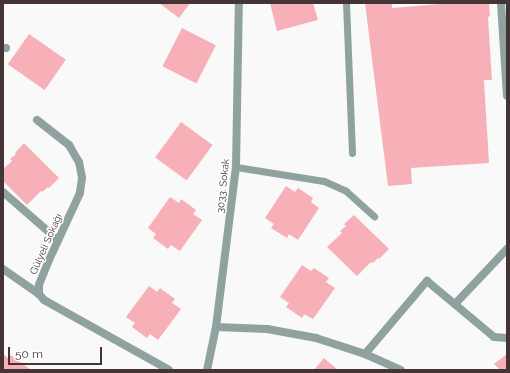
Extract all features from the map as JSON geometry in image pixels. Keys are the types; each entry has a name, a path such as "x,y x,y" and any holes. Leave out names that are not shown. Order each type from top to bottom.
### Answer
{"street":[{"name":"3033. Sokak","path":"207,370 216,327 236,167 240,3"},
{"path":"501,3 507,96"},
{"name":"Gülyeli Sokağı","path":"37,120 68,145 74,153 81,170 80,193 39,285 39,294"},
{"path":"3,192 58,240"},
{"path":"455,304 507,249"},
{"path":"3,268 39,294 44,300 169,370"},
{"path":"365,354 427,281 494,337 507,338"},
{"path":"216,327 260,329 292,333 322,340 365,354 401,370"}],"lane":[{"path":"346,3 352,152"},
{"path":"236,167 324,181 346,191 374,216"}],"building":[{"path":"159,3 190,3 179,18"},
{"path":"270,3 313,3 318,20 277,31"},
{"path":"365,3 392,3 392,8 451,3 489,3 490,16 488,17 492,80 484,80 489,163 411,168 412,184 388,186"},
{"path":"182,28 216,45 196,84 162,66"},
{"path":"29,34 66,60 45,90 8,64"},
{"path":"181,122 213,145 187,181 155,158"},
{"path":"24,143 59,178 49,188 48,187 42,192 41,191 27,205 3,181 3,169 12,161 10,159 16,154 15,153"},
{"path":"286,186 295,192 298,188 313,198 311,202 319,208 298,240 289,234 287,238 271,228 274,224 265,218"},
{"path":"170,197 179,203 181,199 196,210 193,214 202,220 180,251 171,245 168,249 153,238 156,234 148,228"},
{"path":"354,215 389,249 379,259 378,258 373,263 371,262 357,276 327,247 342,233 340,231 346,226 344,224"},
{"path":"302,265 311,271 314,268 329,278 326,282 335,288 313,319 304,314 302,318 286,307 289,303 280,297"},
{"path":"149,286 157,292 160,288 175,299 172,303 181,309 158,340 150,334 147,338 132,327 135,323 126,317"},
{"path":"3,354 8,358 11,355 31,370 3,370"},
{"path":"507,354 507,370 500,370 494,364"},
{"path":"324,358 338,370 314,370"}]}
